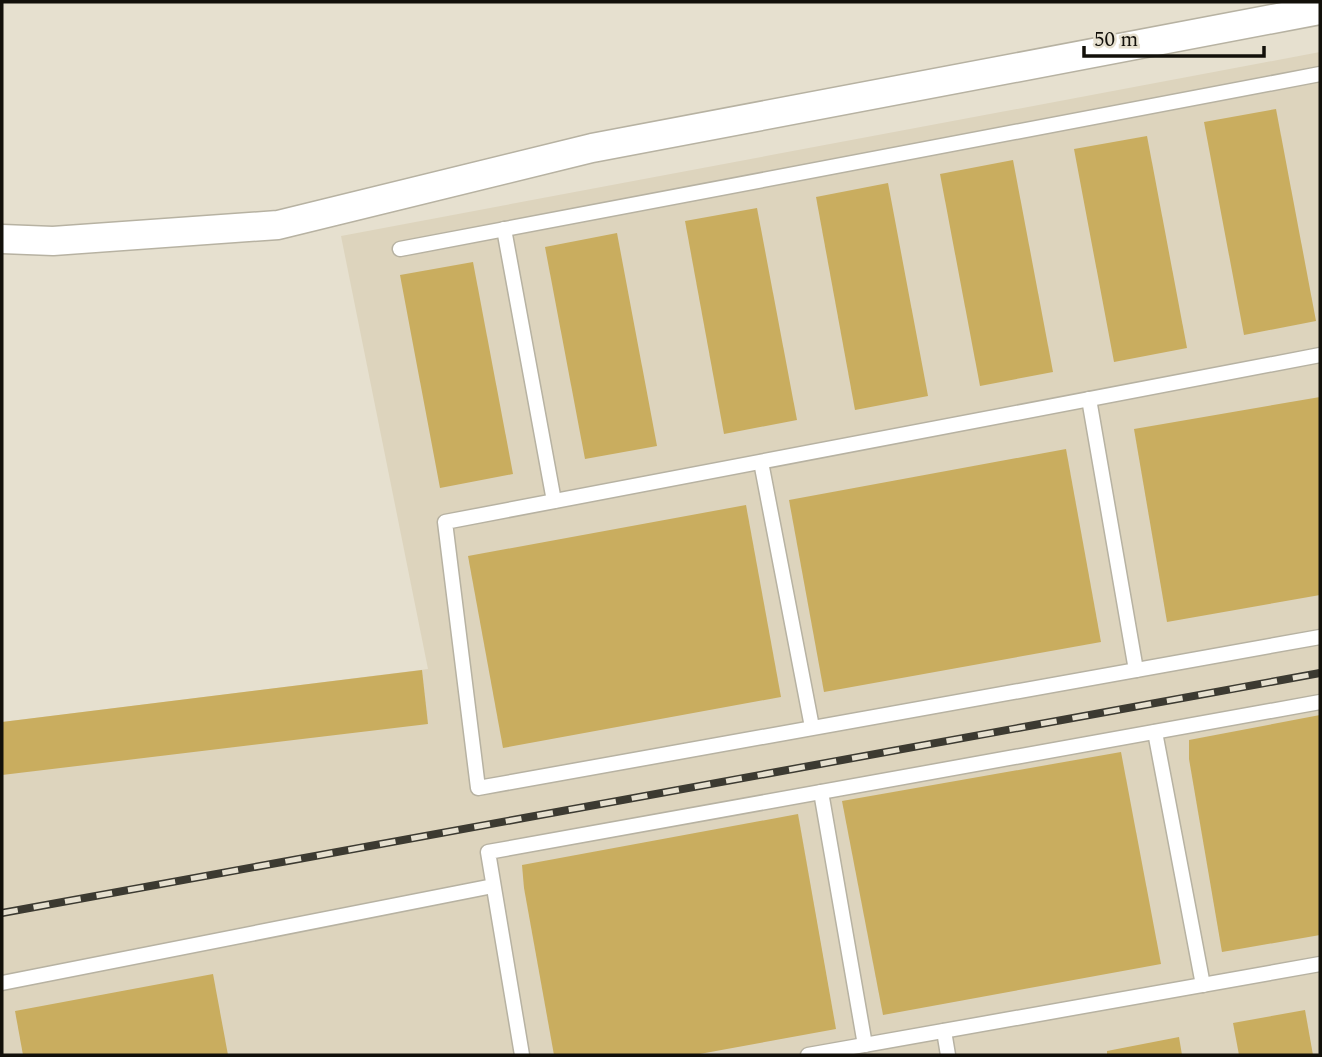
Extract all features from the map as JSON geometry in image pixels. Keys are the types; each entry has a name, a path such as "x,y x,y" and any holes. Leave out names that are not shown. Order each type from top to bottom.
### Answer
{"street":[{"path":"2,239 53,241 278,225 592,148 1320,10"}],"lane":[{"path":"400,248 1320,74"},
{"path":"504,229 554,501"},
{"path":"1320,355 445,522 478,788 1320,637"},
{"path":"1090,399 1136,670"},
{"path":"761,462 812,727"},
{"path":"522,1055 488,852 1320,702"},
{"path":"1155,732 1203,985"},
{"path":"821,792 865,1045"},
{"path":"2,984 493,886"},
{"path":"808,1055 1320,964"},
{"path":"944,1031 948,1055"}],"shaded area":[{"path":"1320,52 1320,1055 2,1055 2,722 428,669 341,236"}],"building":[{"path":"1276,109 1316,321 1244,335 1204,122"},
{"path":"1147,136 1187,348 1114,362 1074,149"},
{"path":"1013,160 1053,372 980,386 940,174"},
{"path":"888,183 928,396 855,410 816,197"},
{"path":"757,208 797,420 724,434 685,221"},
{"path":"617,233 657,446 585,459 545,247"},
{"path":"473,262 513,474 440,488 400,275"},
{"path":"1320,397 1320,595 1167,622 1134,429"},
{"path":"1066,449 1101,642 824,692 789,500"},
{"path":"746,505 781,697 503,748 468,556"},
{"path":"422,670 428,724 2,775 2,722"},
{"path":"1320,715 1320,935 1222,952 1189,759 1189,740"},
{"path":"1121,752 1161,964 883,1015 842,801"},
{"path":"798,814 836,1029 694,1055 554,1055 522,865"},
{"path":"213,974 228,1055 23,1055 15,1011"},
{"path":"1305,1010 1313,1055 1239,1055 1233,1023"},
{"path":"1179,1037 1182,1055 1107,1055 1107,1051"}],"railway":[{"path":"2,913 1320,673"}]}
